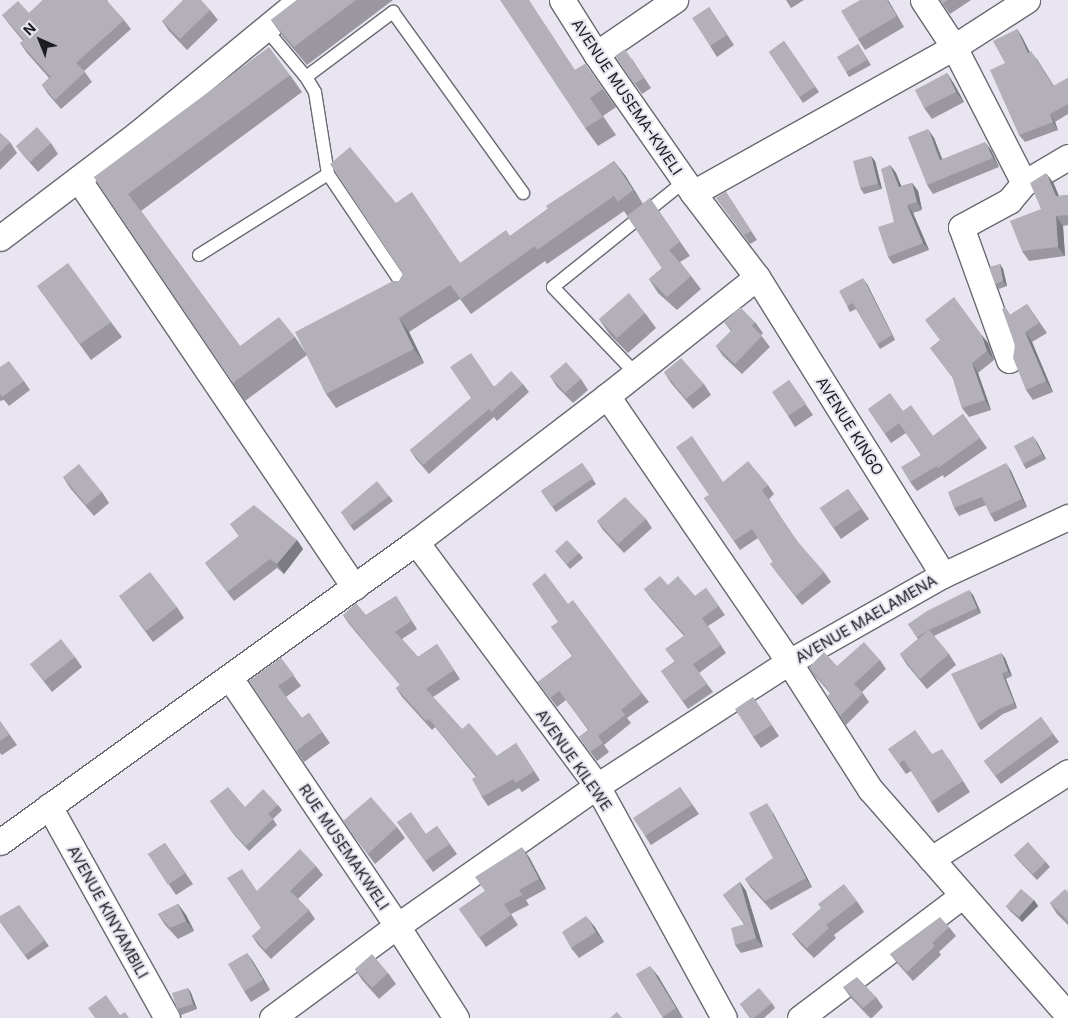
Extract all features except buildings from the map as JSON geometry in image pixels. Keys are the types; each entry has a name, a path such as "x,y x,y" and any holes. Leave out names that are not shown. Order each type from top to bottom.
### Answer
{"street":[{"path":"0,238 137,134 300,0"},
{"name":"AVENUE MUSEMA-KWELI","path":"562,0 596,54 689,187 757,277"},
{"path":"596,54 675,0"},
{"path":"923,0 954,47 1024,182"},
{"path":"689,187 954,47 1027,0"},
{"path":"1009,360 961,227 1009,200 1024,182 1068,157"},
{"path":"78,179 354,587"},
{"path":"0,842 230,678 416,542 608,396 757,277"},
{"name":"AVENUE KINGO","path":"757,277 943,575"},
{"path":"608,396 789,662 870,789 1068,1015"},
{"name":"AVENUE MAELAMENA","path":"272,1018 397,926 596,786 789,662 943,575 1068,517"},
{"name":"AVENUE KILEWE","path":"416,542 596,786 724,1018"},
{"name":"RUE MUSEMAKWELI","path":"230,678 397,926 456,1018"},
{"path":"931,859 1068,772"},
{"name":"AVENUE KINYAMBILI","path":"49,806 167,1018"},
{"path":"800,1018 962,896"}],"lane":[{"path":"306,77 393,12 523,193"},
{"path":"265,28 306,77 315,92 328,174 405,288"},
{"path":"199,255 328,174"},
{"path":"636,374 553,287 689,187"}]}
